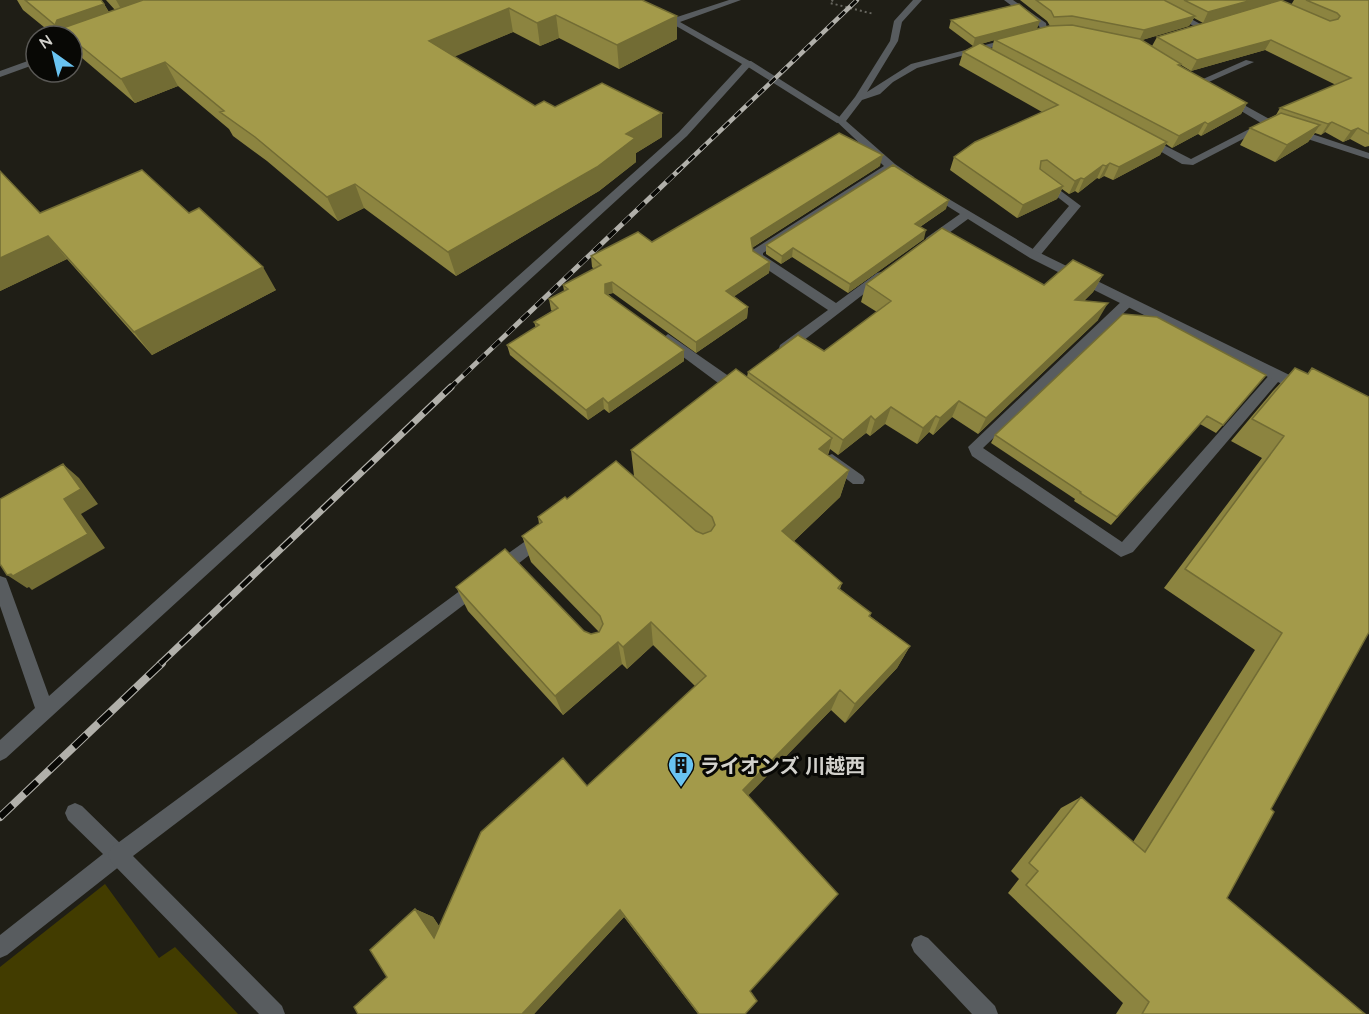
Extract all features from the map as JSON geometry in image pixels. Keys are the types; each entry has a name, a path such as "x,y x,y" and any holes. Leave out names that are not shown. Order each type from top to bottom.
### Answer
{"street":[{"path":"635,0 748,63 841,120 891,166 1034,255 1316,395"},
{"path":"674,21 737,0"},
{"path":"841,120 859,98 894,41 898,21 918,0"},
{"path":"1008,0 1043,26 1045,32"},
{"path":"1150,0 1202,27"},
{"path":"1191,30 1213,24"},
{"path":"1034,35 1057,32"},
{"path":"859,98 876,92 890,80 914,66 1023,38"},
{"path":"978,50 989,55"},
{"path":"1209,89 1194,81 1249,62"},
{"path":"0,752 683,134 748,63"},
{"path":"0,74 24,65"},
{"path":"1219,94 1269,123 1369,156"},
{"path":"1134,134 1186,162 1193,162 1269,123"},
{"path":"836,309 757,257 757,251 891,166"},
{"path":"1034,255 1075,206 1040,178"},
{"path":"920,249 967,215"},
{"path":"771,358 892,268"},
{"path":"1128,302 975,447 976,452 1121,550 1128,547 1278,375"},
{"path":"659,333 738,383 753,401"},
{"path":"716,400 738,383"},
{"path":"820,451 858,480"},
{"path":"0,948 118,855 557,524"},
{"path":"513,558 528,574"},
{"path":"0,583 45,711"},
{"path":"75,813 274,1014"},
{"path":"921,945 987,1014"}],"path":[{"path":"833,0 830,3 898,21"}],"shaded area":[{"path":"105,884 159,958 175,947 238,1014 0,1014 0,967"}],"building":[{"path":"25,0 101,0 104,4 57,20 54,24"},
{"path":"143,0 642,0 677,16 617,45 556,15 537,23 509,8 429,41 535,106 544,101 555,107 602,83 662,113 626,134 635,138 597,167 448,252 355,184 327,197 255,137 220,112 224,111 165,62 121,79 84,49 84,24 74,24"},
{"path":"1036,0 1164,0 1195,16 1144,30 1072,16 1054,17 1051,11"},
{"path":"1184,0 1252,0 1208,12"},
{"path":"1281,0 1330,21 1340,16 1306,0 1369,0 1369,134 1358,128 1351,131 1332,122 1328,124 1280,108 1351,78 1271,40 1197,60 1157,37"},
{"path":"1019,4 1040,21 975,38 951,20"},
{"path":"1072,25 1140,39 1181,64 1178,65 1247,103 1208,124 1205,122 1179,136 995,40 1049,26"},
{"path":"980,43 1167,142 1119,167 1110,163 1103,165 1084,179 1075,181 1047,160 1041,161 1040,169 1063,186 1023,205 954,157 975,142 1058,105 963,52"},
{"path":"1281,113 1320,125 1287,145 1250,128"},
{"path":"839,133 883,155 751,238 753,251 770,262 726,291 748,307 696,342 612,282 605,284 605,293 684,350 608,403 603,398 586,410 507,345 539,325 534,322 558,308 549,299 568,289 563,285 601,265 591,256 638,232 652,242"},
{"path":"893,165 949,200 915,224 926,230 850,284 793,248 782,256 766,245"},
{"path":"142,170 189,213 199,208 263,267 134,332 48,236 0,258 0,171 40,213"},
{"path":"942,228 1044,285 1073,260 1103,275 1075,300 1108,303 986,418 959,401 940,418 936,416 923,428 891,407 875,420 871,416 843,440 748,372 798,335 824,351 891,301 866,284"},
{"path":"1123,314 1157,317 1266,375 1223,425 1207,416 1117,517 995,435"},
{"path":"1295,368 1308,374 1312,368 1369,397 1369,632 1271,809 1274,812 1227,898 1365,1014 1142,1014 1149,1002 1026,885 1038,871 1029,863 1081,797 1145,852 1282,633 1185,569 1284,436 1252,419"},
{"path":"736,369 832,438 819,449 849,470 782,531 842,583 838,588 871,613 869,616 910,646 855,704 840,690 743,790 838,894 750,991 757,1001 745,1014 699,1014 620,910 522,1014 358,1014 354,1007 387,977 370,950 415,909 434,938 481,832 563,758 587,786 706,676 651,622 623,647 618,642 555,696 456,587 505,549 584,631 591,634 599,632 603,624 600,616 522,536 542,522 538,517 565,497 567,499 616,461 696,531 703,534 711,531 715,525 712,517 631,450"},
{"path":"63,464 81,489 64,499 88,534 13,576 7,575 0,564 0,499"}],"railway":[{"path":"677,172 857,0"},
{"path":"449,389 679,170"},
{"path":"160,664 451,387"},
{"path":"0,817 162,663"}],"place":[{"name":"ライオンズ 川越西","path":"681,788"}]}
